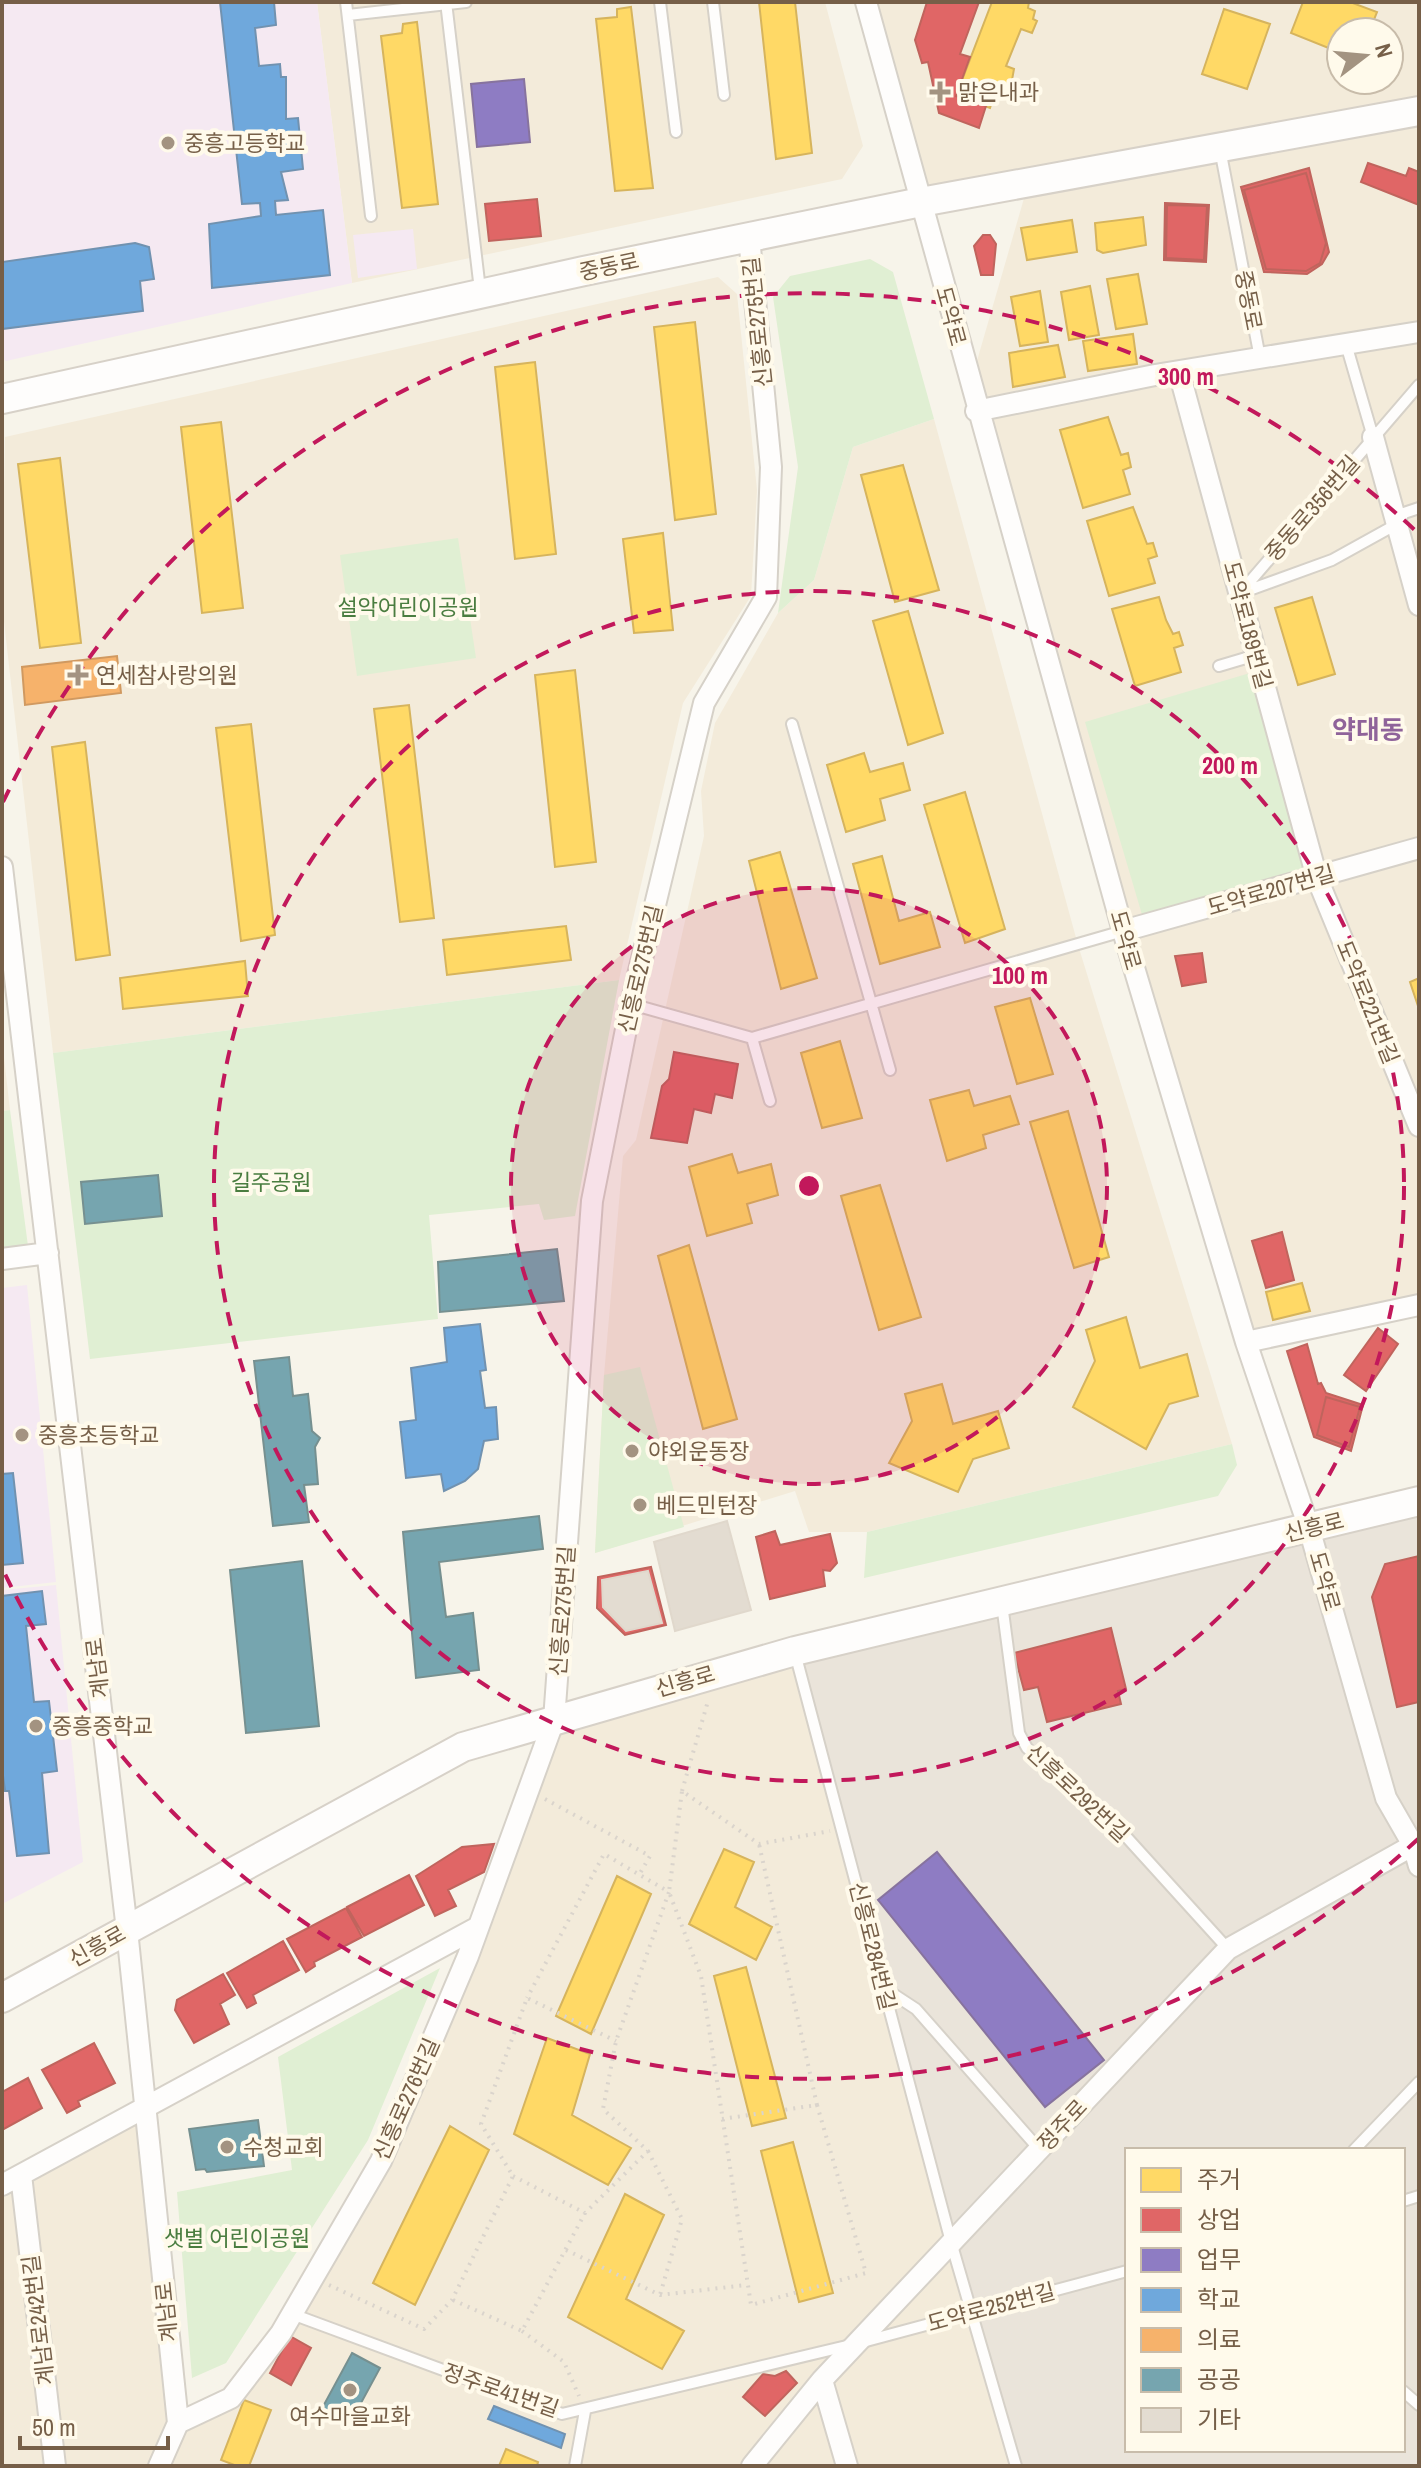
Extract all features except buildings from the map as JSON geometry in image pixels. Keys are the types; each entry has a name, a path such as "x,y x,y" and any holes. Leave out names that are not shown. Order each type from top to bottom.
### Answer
{"street":[{"name":"도약로","path":"869,5 976,411 1123,931 1246,1342 1309,1528 1386,1798 1416,1843 1419,1866"},
{"name":"중동로","path":"2,399 921,202 1419,111"},
{"name":"신흥로275번길","path":"554,1720 592,1201 631,1004 704,703 766,597 771,467 749,237"},
{"path":"976,411 1179,372 1419,332"},
{"name":"도약로189번길","path":"1179,372 1317,878"},
{"name":"중동로356번길","path":"1373,437 1419,605"},
{"name":"도약로207번길","path":"1123,931 1419,848"},
{"name":"계남로","path":"2,867 127,1930 178,2423 159,2466"},
{"name":"도약로221번길","path":"1317,878 1419,1126"},
{"path":"2,1259 48,1253"},
{"path":"1246,1342 1419,1305"},
{"name":"신흥로","path":"2,1998 463,1747 795,1651 1419,1501"},
{"name":"신흥로276번길","path":"178,2423 231,2398 292,2314 381,2161 478,1927 531,1791 554,1720"},
{"name":"정주로","path":"752,2466 855,2344 1228,1949 1416,1843"},
{"path":"2,2185 478,1927"},
{"name":"계남로242번길","path":"21,2175 55,2466"},
{"path":"822,2380 847,2466"}],"lane":[{"path":"346,2 371,216"},
{"path":"348,15 466,2"},
{"path":"660,2 676,132"},
{"path":"713,2 724,95"},
{"path":"447,3 481,294"},
{"name":"중동로","path":"1220,147 1260,358"},
{"name":"중동로356번길","path":"1240,593 1373,437 1346,344"},
{"path":"1373,437 1419,385"},
{"path":"1397,524 1404,513 1419,508"},
{"name":"중동로356번길","path":"1240,593 1332,560 1397,524"},
{"path":"1219,666 1256,655"},
{"path":"792,724 890,1070"},
{"path":"631,1004 752,1038 1123,931"},
{"path":"752,1038 770,1101"},
{"name":"신흥로292번길","path":"1001,1602 1019,1733 1027,1748 1111,1820 1228,1949"},
{"name":"신흥로284번길","path":"795,1651 951,2242 1016,2466"},
{"path":"884,1988 916,2009 1039,2149"},
{"path":"1356,2148 1419,2082"},
{"name":"도약로252번길","path":"855,2344 1125,2272"},
{"name":"정주로41번길","path":"292,2314 562,2414 585,2411 855,2344"},
{"path":"575,2466 585,2411"}],"path":[{"path":"660,2295 682,2219 648,2151 603,2109 616,2041 669,1892 682,1791 716,1672"},
{"path":"531,1791 650,1856 639,1875"},
{"path":"585,2213 513,2176 481,2124 527,1998 604,1854 669,1892 701,1976 751,2305 866,2273 817,2105 759,1844 682,1791"},
{"path":"759,1844 843,1829"},
{"path":"527,1998 616,2041"},
{"path":"722,2119 817,2105"},
{"path":"522,2331 585,2213 648,2151"},
{"path":"313,2277 424,2329 452,2300 513,2176"},
{"path":"566,2250 660,2295 746,2285"},
{"path":"452,2300 522,2331 564,2362 585,2411"}],"shaded area":[{"name":"중흥고등학교","path":"2,2 317,2 352,283 6,361 2,358"},
{"path":"317,2 825,2 863,146 842,179 352,283"},
{"path":"874,2 1419,2 1419,1305 1246,1342 970,385 1029,181 921,202"},
{"path":"413,229 417,269 358,278 353,235"},
{"path":"718,277 737,294 757,490 751,596 683,703 619,980 53,1053 2,604 5,437"},
{"path":"934,419 1078,945 1232,1444 867,1532 809,1532 795,1491 595,1553 604,1375 623,1156 636,1140 704,836 701,791 715,723 778,613 814,580 853,447"},
{"path":"2,1040 10,1110 2,1111"},
{"name":"중흥초등학교","path":"27,1285 56,1582 2,1588 2,1288"},
{"path":"1419,1502 1419,2466 1017,2466 795,1651"},
{"name":"중흥중학교","path":"56,1585 83,1862 2,1904 2,1590"},
{"path":"795,1651 1016,2466 2,2466 2,2185 145,2109 178,2422 231,2398 381,2161 554,1720"}],"green space":[{"path":"870,259 893,272 934,419 853,447 814,580 778,613 798,467 773,297 790,276"},
{"name":"설악어린이공원","path":"458,538 476,658 357,676 340,555"},
{"path":"1250,673 1304,872 1143,918 1085,722"},
{"name":"길주공원","path":"619,980 575,1216 544,1220 539,1204 429,1215 438,1319 90,1359 53,1053"},
{"path":"10,1110 28,1246 2,1249 2,1111"},
{"name":"야외운동장","path":"640,1367 684,1527 595,1553 604,1375"},
{"path":"1232,1444 1237,1465 1218,1496 864,1578 867,1532"},
{"name":"샛별 어린이공원","path":"440,1968 368,2140 226,2363 192,2378 177,2192 292,2170 278,2057"}],"place":[{"name":"맑은내과","path":"940,92"},
{"name":"중흥고등학교","path":"168,143"},
{"name":"연세참사랑의원","path":"78,675"},
{"name":"중흥초등학교","path":"22,1435"},
{"name":"야외운동장","path":"632,1451"},
{"name":"베드민턴장","path":"640,1505"},
{"name":"중흥중학교","path":"36,1726"},
{"name":"수청교회","path":"227,2147"},
{"name":"여수마을교화","path":"350,2390"}],"district":[{"name":"약대동","path":"1368,730"}]}
